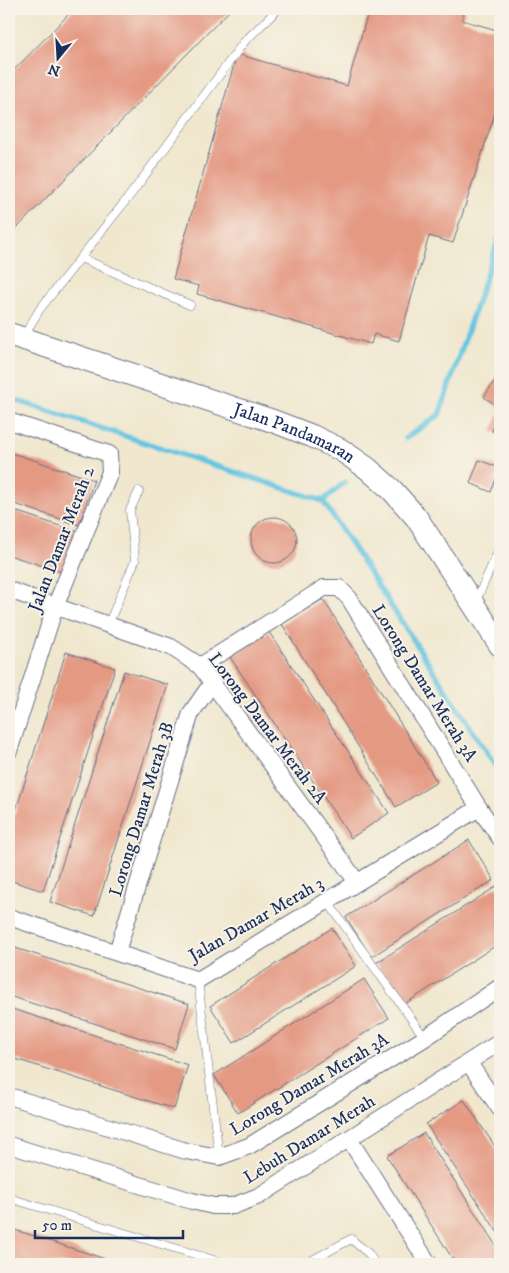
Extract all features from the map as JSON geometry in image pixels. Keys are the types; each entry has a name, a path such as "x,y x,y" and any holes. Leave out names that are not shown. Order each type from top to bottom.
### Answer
{"main road":[{"name":"Jalan Pandamaran","path":"15,336 273,421 312,436 341,450 367,468 392,490 416,517 500,645"}],"street":[{"name":"Jalan Damar Merah 2","path":"9,421 109,454 110,472 55,606 9,751"},
{"name":"Lorong Damar Merah 3A","path":"200,666 324,588 339,588 350,598 479,808 500,838"},
{"name":"Lorong Damar Merah 2A","path":"9,590 171,647 200,666 357,882"},
{"name":"Lorong Damar Merah 3B","path":"117,952 191,712 212,683"},
{"name":"Jalan Damar Merah 3","path":"9,917 198,980 479,808"},
{"name":"Lorong Damar Merah 3A","path":"9,1096 186,1151 219,1157 249,1146 425,1038 500,987"},
{"name":"Lebuh Damar Merah","path":"9,1145 183,1198 213,1206 232,1206 259,1196 500,1042"},
{"path":"469,1062 500,1109"},
{"path":"349,1139 429,1264"}],"lane":[{"path":"15,336 40,309 131,194 244,42 276,11"},
{"path":"81,258 190,305"},
{"path":"108,625 135,561 130,510 139,491"},
{"path":"474,606 500,548"},
{"path":"327,901 425,1038"},
{"path":"198,980 219,1157"},
{"path":"9,1198 227,1264"},
{"path":"305,1264 351,1239 369,1254 375,1264"}],"building":[{"path":"74,9 231,9 15,230 9,224 9,75"},
{"path":"369,9 458,9 465,11 462,20 500,31 500,98 453,243 429,236 399,341 374,334 371,344 197,294 199,286 173,279 237,54 347,86"},
{"path":"497,377 500,379 500,408 484,397"},
{"path":"500,411 500,435 492,431"},
{"path":"9,452 94,480 79,525 9,502"},
{"path":"479,460 500,468 491,492 470,483"},
{"path":"9,509 78,532 65,573 9,555"},
{"path":"269,517 279,517 291,523 296,531 296,549 291,557 283,562 269,563 261,560 254,553 251,545 251,535 254,527 261,520"},
{"path":"323,599 437,782 396,807 282,624"},
{"path":"269,632 389,813 351,838 230,657"},
{"path":"66,652 115,668 43,891 9,880 9,832"},
{"path":"124,671 168,685 94,916 50,902"},
{"path":"469,840 494,880 371,957 346,917"},
{"path":"497,886 500,891 500,943 403,1005 376,963"},
{"path":"332,928 356,966 234,1043 210,1006"},
{"path":"9,946 189,1004 175,1049 9,996"},
{"path":"364,979 389,1018 238,1113 214,1075"},
{"path":"9,1008 188,1065 174,1109 9,1057"},
{"path":"464,1100 500,1154 500,1236 426,1124"},
{"path":"424,1133 500,1252 500,1264 456,1264 387,1156"},
{"path":"9,1228 121,1264 9,1264"}],"waterway":[{"path":"406,438 439,415 500,235"},
{"path":"9,398 323,501 500,773"},
{"path":"323,501 345,482"}]}
